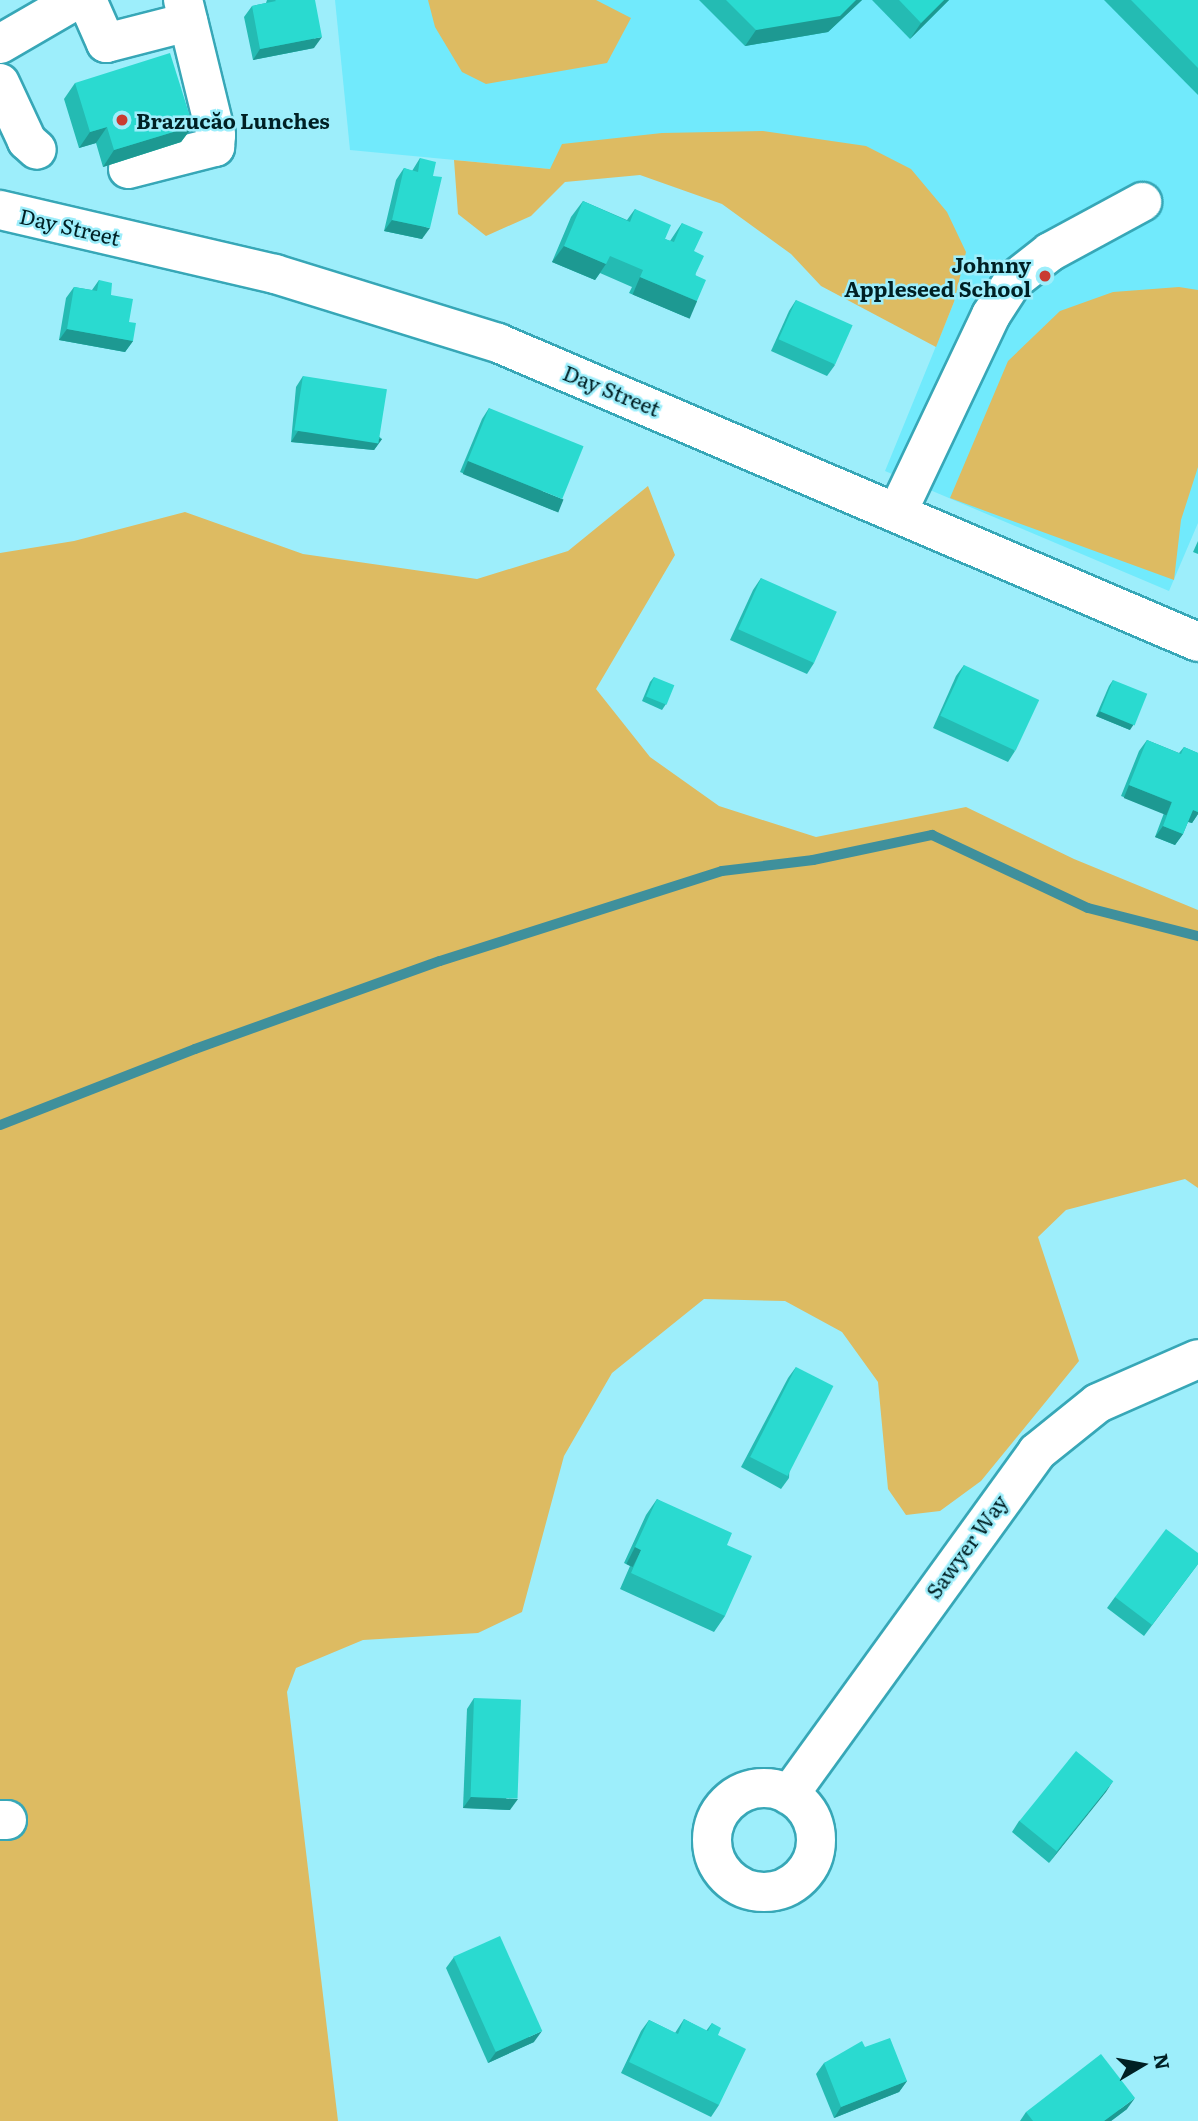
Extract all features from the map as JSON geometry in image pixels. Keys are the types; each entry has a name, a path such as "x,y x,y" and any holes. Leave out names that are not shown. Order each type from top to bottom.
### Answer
{"main road":[{"path":"0,44 76,0"},
{"path":"86,0 106,43 186,11 216,135 215,147 128,169"},
{"path":"0,83 27,141 37,150"},
{"path":"897,513 991,315 1013,281 1050,252 1142,202"},
{"name":"Day Street","path":"0,210 275,274 498,343 1198,642"},
{"name":"Sawyer Way","path":"789,1794 1037,1452 1098,1403 1198,1359"}],"shaded area":[{"name":"Johnny Appleseed School","path":"335,0 1198,0 1198,523 1169,591 885,471 954,302 863,163 550,169 350,150"},
{"path":"428,0 596,0 631,18 607,63 486,84 462,72 435,27"},
{"path":"763,131 866,146 911,169 947,212 966,252 954,302 936,347 821,286 791,254 722,204 640,175 565,182 531,216 486,236 458,214 454,160 550,169 562,144 662,133"},
{"path":"1179,287 1198,290 1198,467 1181,520 1174,580 950,498 1008,361 1060,311 1113,292"},
{"path":"648,486 675,555 596,689 650,757 719,806 816,837 966,807 1074,859 1198,910 1198,1188 1185,1179 1066,1210 1038,1237 1079,1361 981,1481 940,1511 906,1515 888,1489 878,1382 842,1332 785,1301 704,1299 612,1373 564,1456 522,1612 478,1633 363,1640 296,1668 287,1692 338,2121 0,2121 0,553 74,541 185,512 303,554 477,579 568,551"}],"building":[{"path":"275,0 315,0 322,37 260,49 252,6"},
{"path":"726,0 856,0 840,16 756,30"},
{"path":"899,0 944,0 921,23"},
{"path":"1131,0 1198,0 1198,68"},
{"name":"Brazucăo Lunches","path":"170,53 193,126 114,150 107,127 90,132 75,83"},
{"path":"420,158 436,162 433,176 442,177 430,228 392,220 404,168 418,172"},
{"path":"583,201 630,222 635,209 671,225 665,239 674,242 682,223 703,232 694,251 704,256 695,275 706,280 697,301 640,277 643,270 610,256 606,264 564,246"},
{"path":"99,280 112,283 111,295 133,299 129,322 136,323 133,341 67,329 74,287 97,291"},
{"path":"796,300 853,325 835,365 779,339"},
{"path":"303,376 387,389 378,444 294,430"},
{"path":"489,408 584,446 562,499 468,461"},
{"path":"761,578 837,612 814,663 738,629"},
{"path":"964,665 1039,700 1016,751 940,716"},
{"path":"654,677 674,685 667,705 646,696"},
{"path":"1113,680 1147,694 1135,725 1100,712"},
{"path":"1147,740 1181,754 1184,747 1198,753 1198,812 1193,810 1183,834 1163,826 1172,802 1129,785"},
{"path":"796,1367 833,1386 788,1476 750,1457"},
{"path":"657,1499 732,1533 727,1545 752,1556 725,1616 631,1573 641,1550 635,1547"},
{"path":"1166,1529 1198,1553 1198,1564 1152,1625 1115,1597"},
{"path":"474,1698 521,1700 518,1799 471,1797"},
{"path":"1076,1751 1113,1781 1057,1851 1019,1821"},
{"path":"500,1936 542,2031 496,2052 453,1957"},
{"path":"684,2019 708,2031 712,2023 721,2028 718,2035 746,2049 719,2105 629,2062 649,2020 678,2034"},
{"path":"890,2038 907,2081 841,2107 824,2063 862,2041 865,2047"},
{"path":"1101,2054 1135,2098 1104,2121 1033,2121 1026,2112"}],"waterway":[{"path":"0,1125 195,1049 440,961 722,871 813,860 932,835 1088,908 1198,936"}],"place":[{"name":"Brazucăo Lunches","path":"122,120"},
{"name":"Johnny Appleseed School","path":"1045,276"}]}
